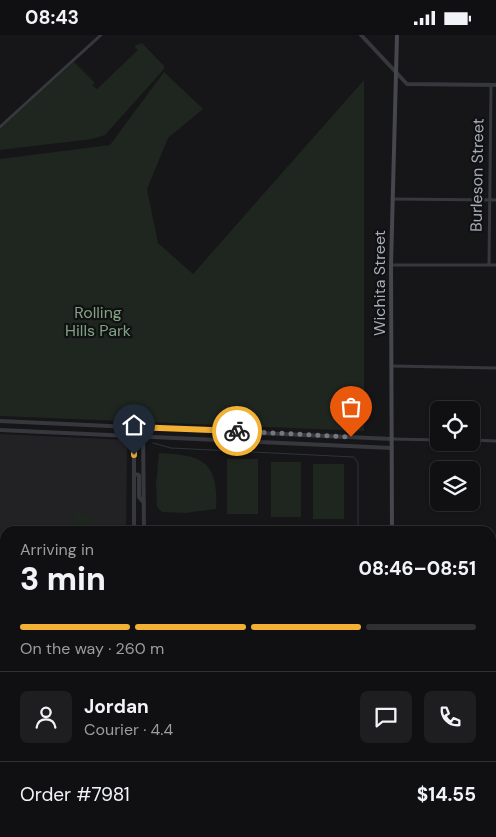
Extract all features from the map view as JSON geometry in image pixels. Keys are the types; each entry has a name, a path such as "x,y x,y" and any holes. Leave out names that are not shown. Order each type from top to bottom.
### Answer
{"main road":[{"name":"Wichita Street","path":"392,526 391,265 397,35"}],"street":[{"path":"0,127 101,35"},
{"path":"361,35 404,83 411,85 493,85"},
{"name":"Burleson Street","path":"489,265 493,85"},
{"path":"392,199 496,200"},
{"path":"391,265 496,265"},
{"path":"392,366 496,368"},
{"path":"0,421 430,440"},
{"path":"24,422 24,431"},
{"path":"134,427 134,526"},
{"path":"143,427 144,526"},
{"path":"0,430 392,448"},
{"path":"480,440 496,441"},
{"path":"134,474 139,475 139,497 144,503"}],"shaded area":[{"path":"0,434 127,440 126,526 0,526"}],"green space":[{"path":"142,43 164,66 164,69 105,135 92,139 0,150 0,129 74,62 95,83 92,85 97,89 138,50 134,46"},
{"name":"Rolling Hills Park","path":"164,72 203,109 168,138 147,189 158,243 193,274 364,80 364,431 0,416 0,159 110,145"},
{"path":"159,453 186,456 204,463 210,470 214,480 216,509 185,513 162,512 157,507 156,485"},
{"path":"227,459 258,459 258,514 227,514"},
{"path":"271,462 301,462 301,517 271,517"},
{"path":"313,464 344,464 344,519 313,519"},
{"path":"77,510 105,526 68,526"}],"waterway":[{"path":"146,418 146,425"},
{"path":"153,443 171,448 354,457 358,463 358,526"}],"way so far":[{"path":"237,431 351,437"}],"route":[{"path":"134,455 134,427 237,431"}]}
